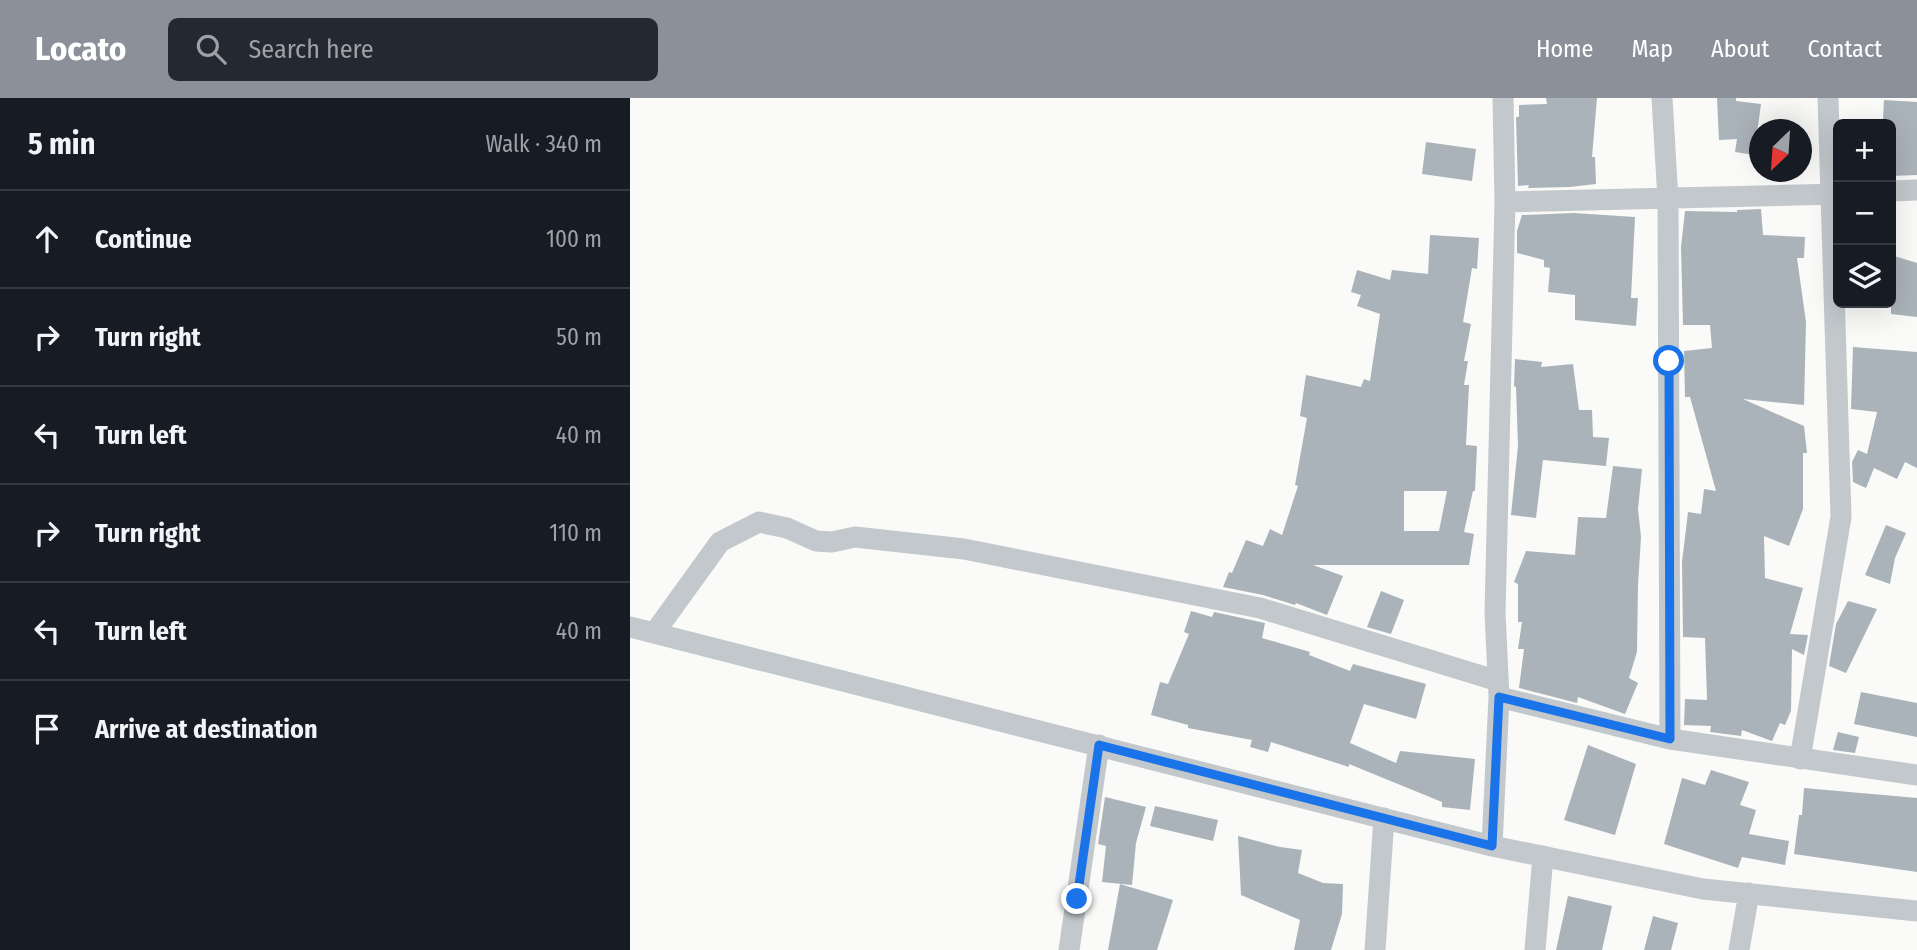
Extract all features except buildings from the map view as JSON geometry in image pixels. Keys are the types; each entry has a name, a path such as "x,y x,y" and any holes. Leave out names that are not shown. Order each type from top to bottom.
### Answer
{"street":[{"path":"1492,846 1498,689 1494,613 1505,202 1503,98"},
{"path":"1662,98 1668,200 1670,739"},
{"path":"1828,98 1834,182"},
{"path":"1896,191 1917,190"},
{"path":"1505,202 1833,194"},
{"path":"1800,759 1841,517 1836,245"},
{"path":"655,632 720,542 759,522 787,528 816,541 832,542 855,537 964,550 1260,608 1498,689 1670,739 1917,775"},
{"path":"630,627 1492,846 1703,889 1917,911"},
{"path":"1069,950 1099,745"},
{"path":"1375,950 1384,818"},
{"path":"1535,950 1543,856"},
{"path":"1739,950 1749,893"}],"route":[{"path":"1077,899 1099,745 1492,846 1499,697 1670,739 1669,361"}]}
